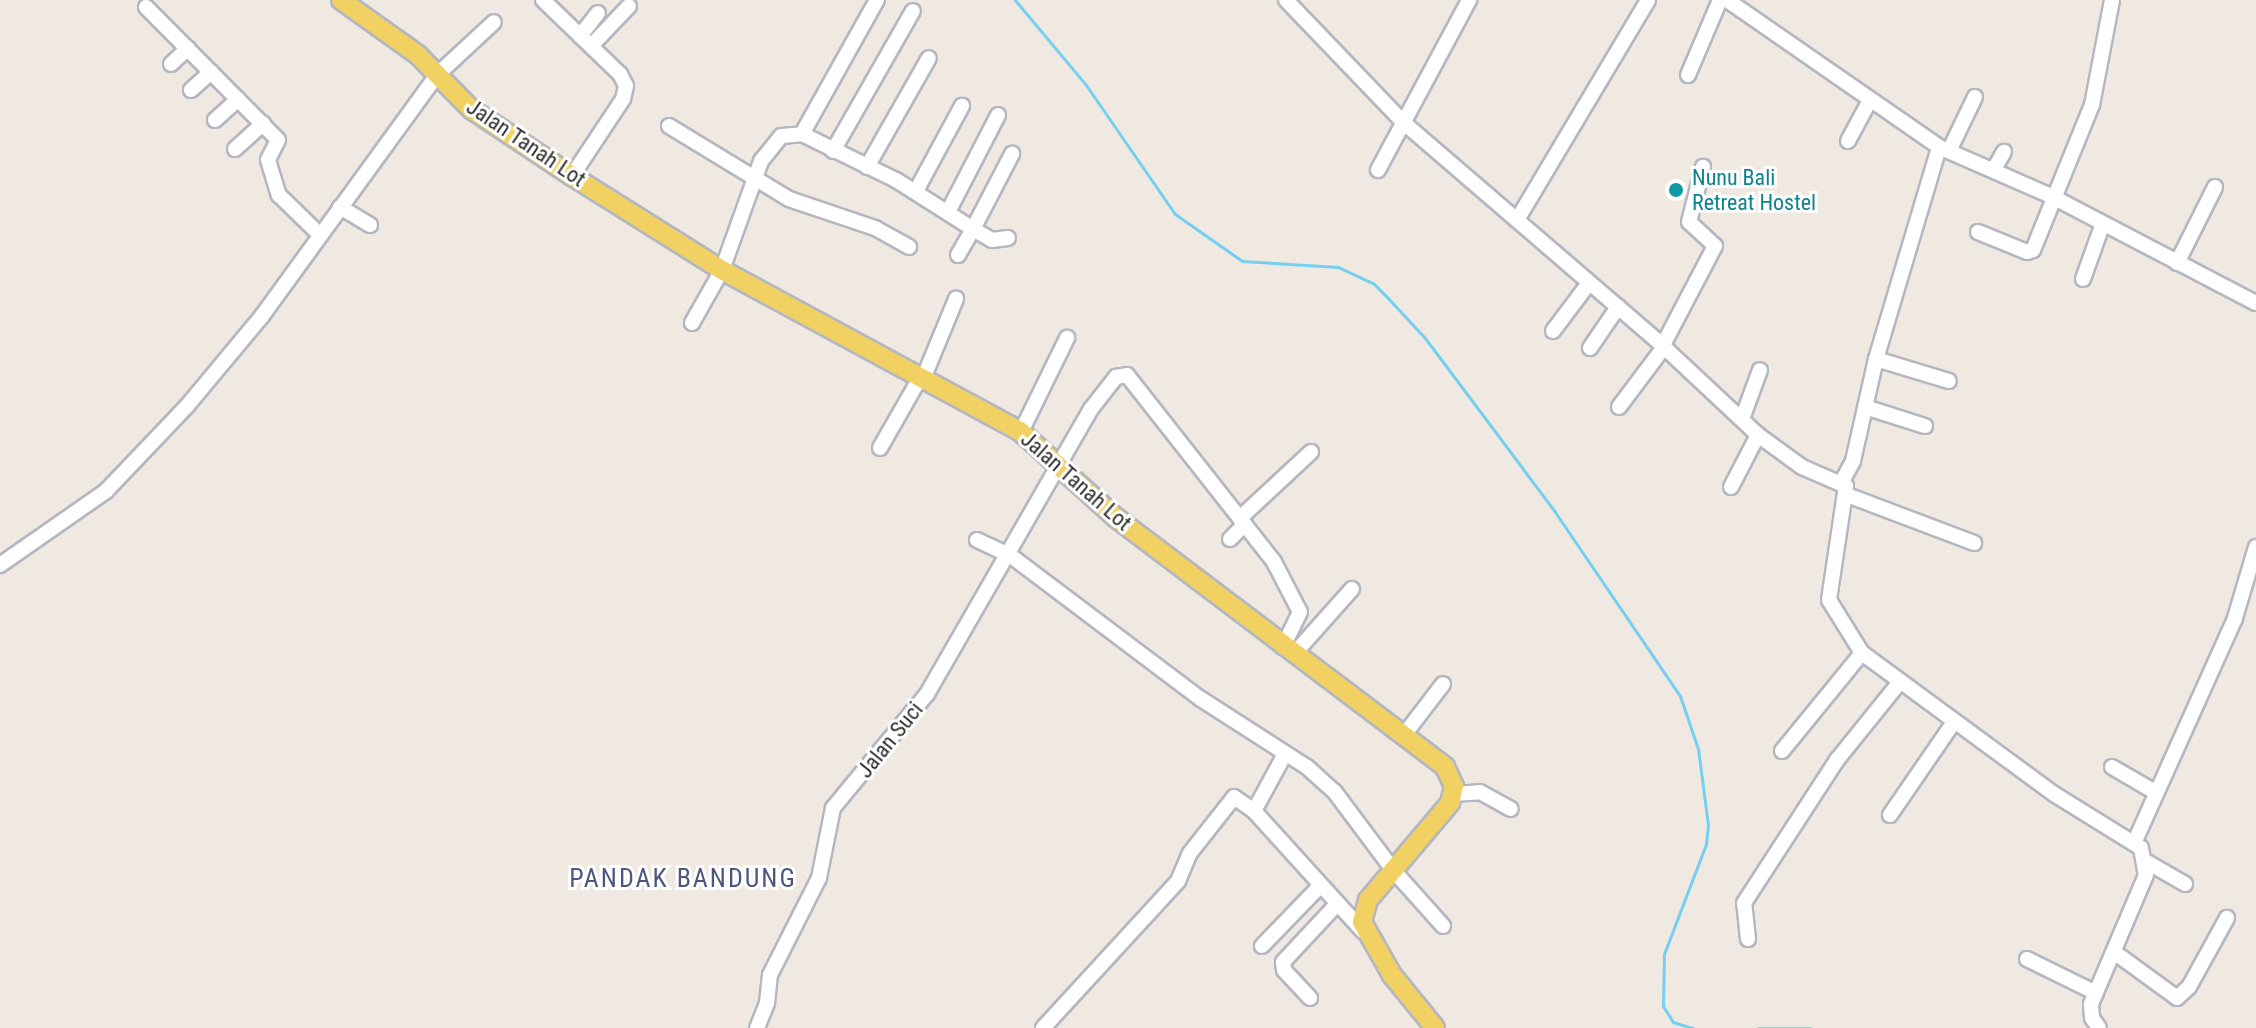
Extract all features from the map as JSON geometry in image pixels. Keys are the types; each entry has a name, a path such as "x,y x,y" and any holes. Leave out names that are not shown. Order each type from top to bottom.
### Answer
{"main road":[{"name":"Jalan Tanah Lot","path":"342,0 438,74 471,109 572,176 722,270 1021,432 1115,517 1449,772 1454,794"},
{"path":"1435,1028 1363,931 1368,900 1454,794"}],"street":[{"path":"802,134 877,0"},
{"path":"1286,0 1407,118 1589,283 1664,346 1758,435 1802,467 1844,489 1974,543"},
{"path":"1378,170 1469,0"},
{"path":"1518,219 1648,0"},
{"path":"1978,232 2030,252 2051,196 2092,105 2112,0"},
{"path":"544,1 620,74 626,91 572,176"},
{"path":"1688,75 1729,1 1869,102 1944,149 2051,196 2102,226 2256,303"},
{"path":"585,41 629,6"},
{"path":"146,7 279,141 268,160 279,195 320,235"},
{"path":"833,151 913,11"},
{"path":"585,41 598,13"},
{"path":"0,565 106,491 217,371 438,74 494,22"},
{"path":"171,64 188,48"},
{"path":"867,167 929,58"},
{"path":"191,90 211,72"},
{"path":"1975,97 1944,149 1876,359 1844,489 1831,565 1829,600 1862,653 2054,794 2135,841 2147,862 2185,884"},
{"path":"215,120 238,99"},
{"path":"1848,141 1869,102"},
{"path":"916,191 962,106"},
{"path":"948,212 998,115"},
{"path":"235,149 263,124"},
{"path":"669,126 757,181 909,247"},
{"path":"692,323 722,270 757,181 761,161 778,138 802,134 916,191 992,240 1008,238"},
{"path":"1994,169 2004,152"},
{"path":"958,255 1012,154"},
{"path":"1619,407 1664,346 1715,246 1689,222 1703,167"},
{"path":"2177,263 2215,187"},
{"path":"340,207 370,225"},
{"path":"2083,279 2102,226"},
{"path":"1553,331 1589,283"},
{"path":"880,448 922,379 956,299"},
{"path":"1590,348 1618,307"},
{"path":"1021,432 1067,338"},
{"path":"1876,359 1949,381"},
{"path":"1742,419 1760,370"},
{"name":"Jalan Suci","path":"757,1028 767,1003 770,975 819,878 833,808 927,694 1011,556 1105,385 1127,375 1242,521"},
{"path":"1865,407 1925,426"},
{"path":"1731,487 1758,435"},
{"path":"1230,539 1242,521 1311,452"},
{"path":"1242,521 1274,562 1300,612 1288,650"},
{"path":"977,540 1011,556 1201,699 1285,754 1334,791 1393,870 1443,926"},
{"path":"2135,841 2235,618 2256,547"},
{"path":"1288,650 1352,589"},
{"path":"1782,751 1862,653"},
{"path":"1748,939 1744,903 1837,760 1900,682"},
{"path":"1404,735 1443,684"},
{"path":"1890,815 1954,722"},
{"path":"1254,811 1285,754"},
{"path":"2112,767 2155,792"},
{"path":"1454,794 1480,792 1511,809"},
{"path":"1043,1028 1178,881 1190,853 1230,798 1238,798 1254,811 1363,931"},
{"path":"2099,1028 2091,1011 2096,993 2147,862"},
{"path":"1262,946 1320,886"},
{"path":"1310,998 1284,970 1283,962 1337,904"},
{"path":"2114,952 2177,998 2189,987 2227,918"},
{"path":"2027,959 2096,993"}],"waterway":[{"path":"1015,0 1086,85 1175,214 1242,261 1338,267 1373,283 1387,297 1425,338 1555,512 1680,696 1698,749 1708,825 1706,844 1664,954 1663,1006 1673,1022 1693,1028"},
{"path":"1758,1028 1810,1028"}],"place":[{"name":"Nunu Bali Retreat Hostel","path":"1676,190"}],"district":[{"name":"PANDAK BANDUNG","path":"683,879"}]}
